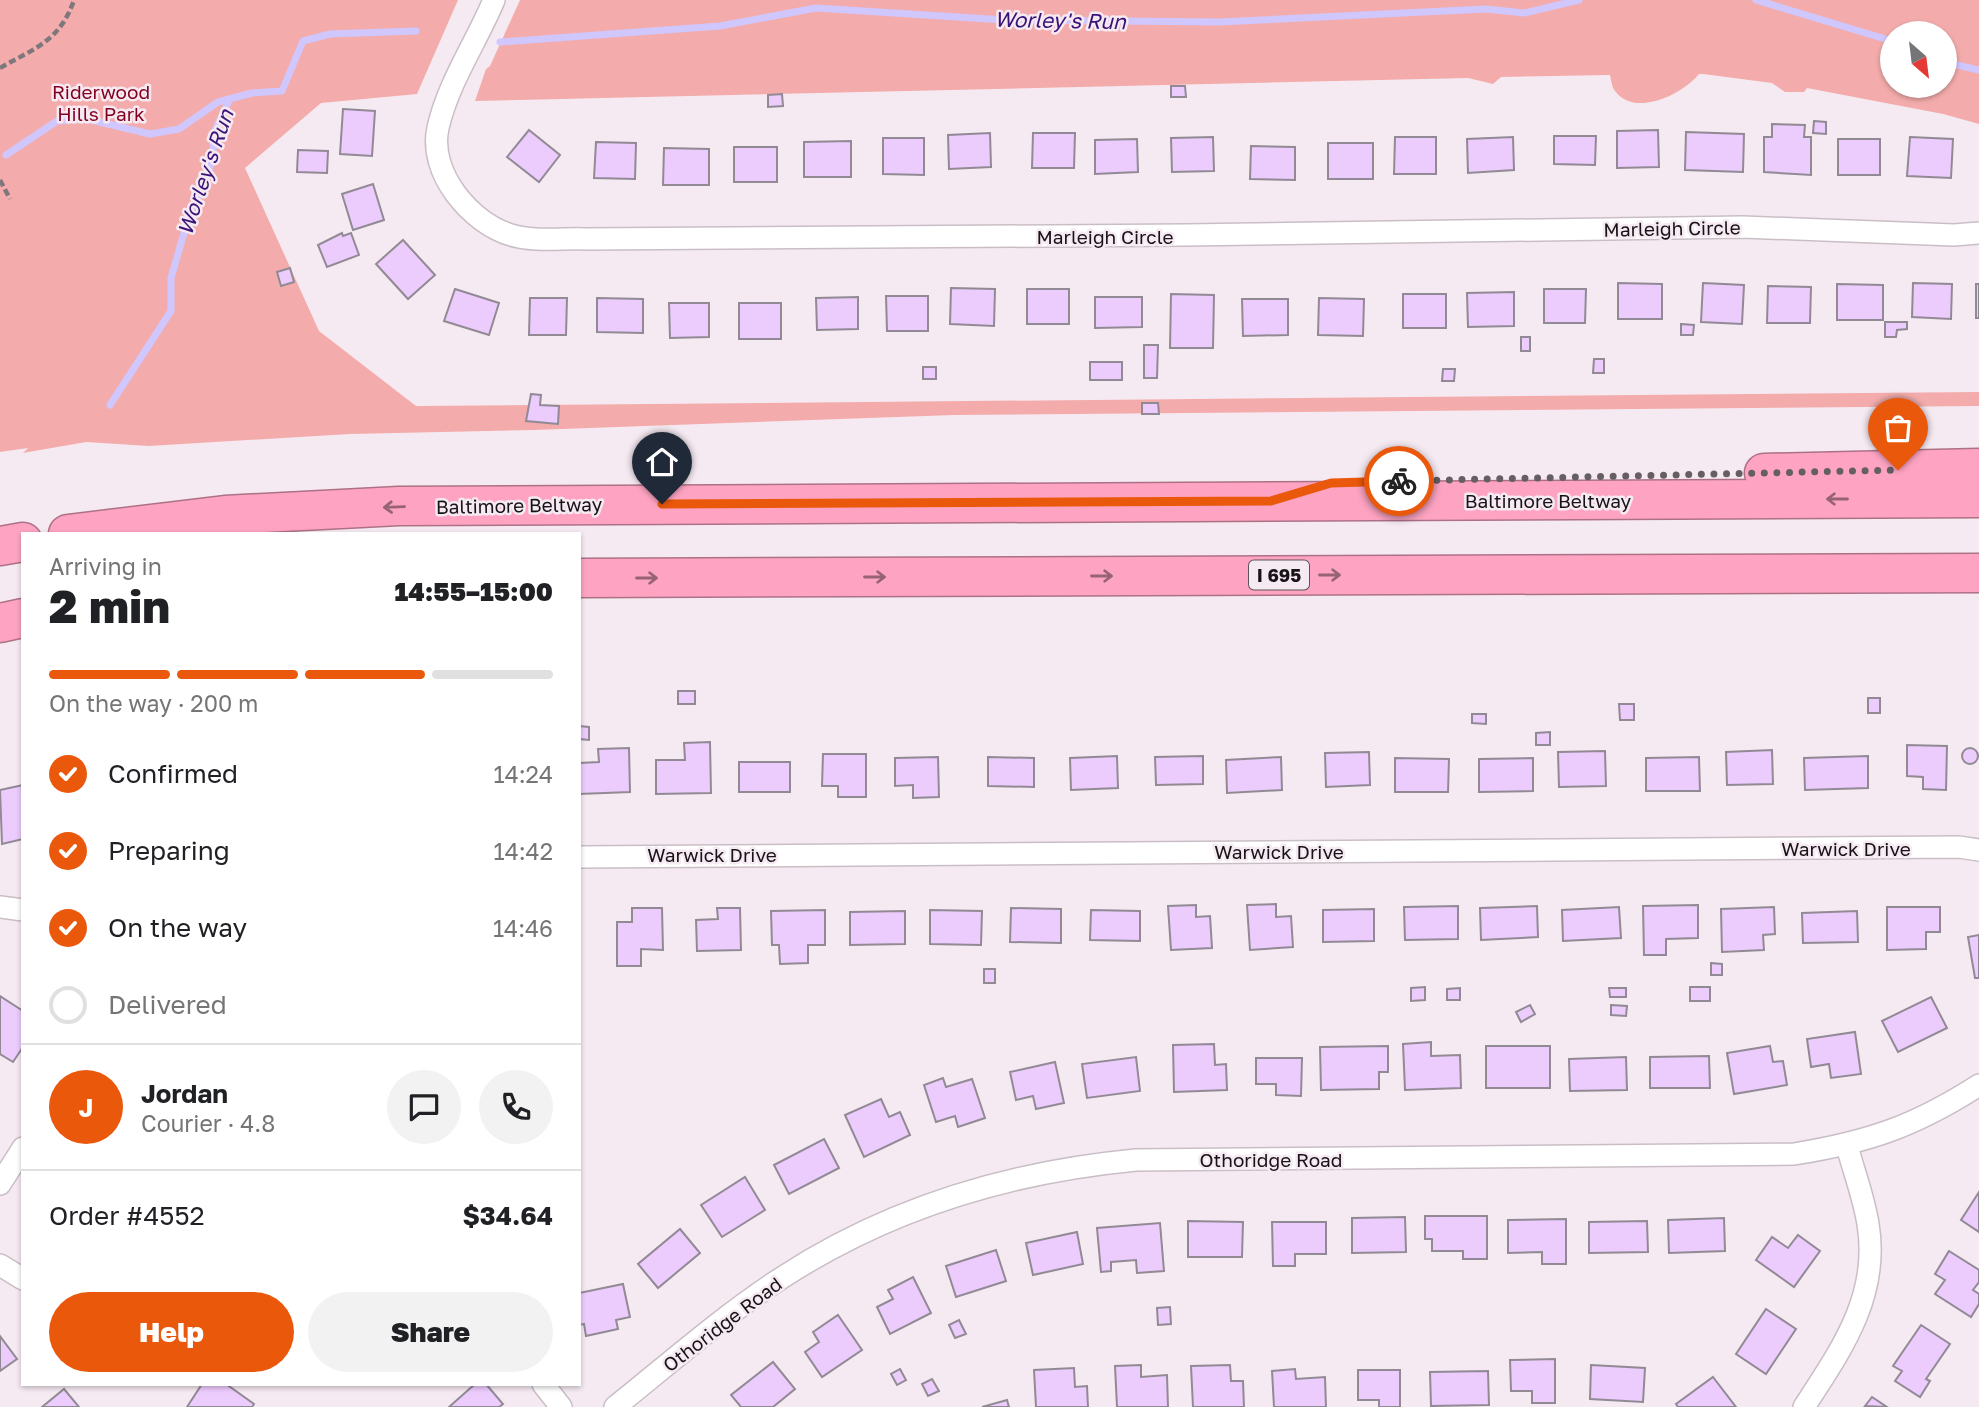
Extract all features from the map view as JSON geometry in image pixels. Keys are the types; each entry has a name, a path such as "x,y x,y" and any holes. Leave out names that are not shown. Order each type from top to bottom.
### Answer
{"highway":[{"path":"1271,501 1331,483 1979,468"},
{"name":"Baltimore Beltway","path":"85,532 225,515 398,506 1979,498"},
{"path":"0,546 21,542"},
{"name":"I 695","path":"581,578 1979,573"},
{"path":"0,623 21,618"}],"street":[{"name":"Marleigh Circle","path":"494,0 443,109 436,132 439,161 460,200 491,227 514,236 586,239 1186,235 1743,227 1954,235 1979,233"},
{"name":"Warwick Drive","path":"581,857 1847,848 1979,850"},
{"path":"0,906 21,910"},
{"name":"Othoridge Road","path":"615,1407 781,1278 832,1247 886,1220 946,1196 1009,1179 1075,1166 1136,1160 1733,1157 1794,1154 1847,1146 1918,1119 1979,1084"},
{"path":"1804,1407 1856,1322 1870,1276 1868,1221 1847,1146"},
{"path":"0,1184 21,1151"},
{"path":"0,1265 21,1278"},
{"path":"545,1386 561,1407"}],"path":[{"path":"0,68 50,40 66,22 74,0"},
{"path":"0,180 10,199"}],"green space":[{"name":"Riderwood Hills Park","path":"0,0 458,0 417,94 321,103 245,168 319,331 416,406 1979,392 1979,406 954,415 350,434 149,446 86,442 23,453 28,448 0,452"},
{"path":"520,0 1979,0 1979,124 1943,114 1807,88 1804,92 1785,92 1772,83 1703,74 1699,74 1692,82 1671,95 1646,103 1634,103 1624,99 1614,90 1610,75 1501,77 1493,84 1468,78 475,101 486,69 490,66"}],"building":[{"path":"1171,86 1185,86 1186,97 1171,97"},
{"path":"782,94 783,106 768,107 768,95"},
{"path":"343,109 375,111 372,156 340,154"},
{"path":"1814,121 1826,122 1826,134 1813,133"},
{"path":"1772,124 1805,125 1804,137 1811,137 1811,175 1764,172 1764,137 1772,137"},
{"path":"529,130 560,155 539,182 507,157"},
{"path":"1658,130 1659,167 1617,168 1617,131"},
{"path":"1686,132 1744,134 1743,172 1685,170"},
{"path":"990,133 991,167 949,169 948,135"},
{"path":"1033,133 1075,133 1074,168 1032,168"},
{"path":"1554,136 1596,136 1595,165 1554,164"},
{"path":"1213,137 1214,171 1172,172 1171,138"},
{"path":"1395,137 1436,137 1436,174 1394,174"},
{"path":"1513,137 1514,170 1468,173 1467,139"},
{"path":"1910,137 1953,139 1951,178 1907,176"},
{"path":"883,138 924,138 924,175 883,174"},
{"path":"1137,139 1138,172 1095,174 1095,140"},
{"path":"1838,139 1880,139 1880,175 1838,175"},
{"path":"851,141 851,177 804,177 804,142"},
{"path":"596,142 636,143 635,179 594,178"},
{"path":"1328,143 1373,143 1373,179 1328,179"},
{"path":"1251,146 1295,147 1295,180 1250,179"},
{"path":"734,147 777,147 777,182 734,182"},
{"path":"664,148 709,149 709,185 663,185"},
{"path":"298,150 328,151 327,173 297,172"},
{"path":"373,184 384,220 353,230 342,194"},
{"path":"342,233 343,236 351,233 359,255 327,267 318,245"},
{"path":"403,240 435,275 408,299 376,264"},
{"path":"290,268 294,282 281,286 277,272"},
{"path":"1618,283 1662,284 1662,319 1618,319"},
{"path":"1703,283 1744,285 1742,324 1701,322"},
{"path":"1913,283 1952,284 1951,319 1912,317"},
{"path":"1837,284 1883,285 1883,320 1837,320"},
{"path":"1976,284 1979,284 1979,318 1976,318"},
{"path":"1768,286 1811,287 1810,323 1767,323"},
{"path":"951,288 995,289 994,326 950,324"},
{"path":"455,289 499,303 489,335 444,321"},
{"path":"1027,289 1069,289 1069,324 1027,324"},
{"path":"1544,289 1586,289 1585,323 1544,323"},
{"path":"1514,292 1514,326 1468,327 1467,293"},
{"path":"1171,294 1214,295 1213,348 1170,348"},
{"path":"1403,294 1446,294 1446,328 1403,328"},
{"path":"886,296 928,296 928,331 887,331"},
{"path":"858,297 858,329 817,330 816,298"},
{"path":"1095,297 1142,297 1142,327 1095,328"},
{"path":"530,298 567,298 566,335 529,335"},
{"path":"597,298 643,299 643,333 597,332"},
{"path":"1319,298 1364,299 1363,336 1318,335"},
{"path":"1242,299 1288,299 1288,335 1243,336"},
{"path":"669,303 709,303 709,337 670,338"},
{"path":"739,303 781,303 781,339 739,339"},
{"path":"1885,322 1907,322 1907,329 1897,330 1896,337 1885,337"},
{"path":"1681,324 1694,325 1693,335 1681,335"},
{"path":"1521,337 1530,337 1530,351 1521,351"},
{"path":"1144,345 1158,345 1157,378 1144,378"},
{"path":"1594,359 1604,359 1604,373 1593,373"},
{"path":"1090,362 1122,362 1122,380 1090,380"},
{"path":"923,367 936,367 936,379 923,379"},
{"path":"1443,369 1455,369 1454,381 1442,381"},
{"path":"531,394 541,395 540,405 559,406 558,424 526,421"},
{"path":"1142,403 1158,403 1159,414 1142,414"},
{"path":"678,691 695,691 695,704 678,704"},
{"path":"1868,698 1880,698 1880,713 1868,713"},
{"path":"1619,704 1634,704 1634,720 1620,720"},
{"path":"1472,714 1486,714 1486,724 1472,723"},
{"path":"581,726 589,727 589,740 581,739"},
{"path":"1550,732 1550,745 1536,745 1536,733"},
{"path":"710,742 711,793 656,794 656,760 685,760 684,743"},
{"path":"1907,745 1947,746 1946,790 1923,789 1923,777 1907,776"},
{"path":"629,748 630,792 581,794 581,763 599,762 598,749"},
{"path":"1970,748 1976,750 1976,762 1970,764 1964,762 1962,756 1964,750"},
{"path":"1772,750 1773,784 1727,785 1726,752"},
{"path":"1605,751 1606,786 1559,787 1558,752"},
{"path":"1369,752 1370,785 1326,787 1325,753"},
{"path":"823,754 866,754 866,797 838,797 838,786 822,786"},
{"path":"1117,756 1118,788 1071,790 1070,758"},
{"path":"1203,756 1203,784 1156,785 1155,757"},
{"path":"1868,756 1868,788 1805,790 1804,758"},
{"path":"938,757 939,797 913,798 913,785 895,786 895,758"},
{"path":"988,757 1034,758 1034,787 988,786"},
{"path":"1281,757 1282,790 1227,793 1226,760"},
{"path":"1699,757 1700,791 1646,791 1646,758"},
{"path":"1395,758 1449,759 1448,792 1395,792"},
{"path":"1533,758 1533,791 1479,792 1479,759"},
{"path":"739,762 790,762 790,792 739,792"},
{"path":"21,785 21,839 2,844 0,790"},
{"path":"1276,904 1276,917 1291,916 1293,947 1250,950 1247,905"},
{"path":"1196,905 1196,917 1210,916 1212,948 1171,950 1168,906"},
{"path":"1698,905 1698,938 1666,939 1666,955 1644,955 1643,906"},
{"path":"1458,906 1458,939 1405,940 1404,907"},
{"path":"1537,906 1538,937 1481,940 1480,908"},
{"path":"1619,907 1621,938 1563,941 1562,910"},
{"path":"1774,907 1775,934 1763,935 1764,950 1722,952 1721,909"},
{"path":"1887,907 1940,907 1940,932 1926,932 1926,949 1887,950"},
{"path":"632,908 662,908 663,950 641,949 641,966 617,966 617,922 632,922"},
{"path":"717,908 740,908 741,950 697,951 696,920 718,919"},
{"path":"1011,908 1061,909 1061,943 1010,942"},
{"path":"1374,909 1374,941 1323,942 1323,910"},
{"path":"825,910 825,945 808,945 808,963 780,964 779,945 772,945 771,911"},
{"path":"930,910 982,911 981,945 930,944"},
{"path":"1091,910 1140,911 1140,941 1090,940"},
{"path":"905,911 905,944 850,945 850,912"},
{"path":"1857,911 1858,942 1803,943 1802,913"},
{"path":"1979,935 1979,978 1975,978 1968,937"},
{"path":"1711,963 1722,964 1722,975 1711,975"},
{"path":"984,969 995,969 995,983 984,983"},
{"path":"1425,987 1425,1000 1411,1001 1411,988"},
{"path":"1690,987 1710,987 1710,1001 1690,1001"},
{"path":"1460,988 1460,1000 1447,1000 1447,989"},
{"path":"1609,988 1626,988 1626,997 1610,997"},
{"path":"0,996 21,1010 21,1050 13,1062 0,1054"},
{"path":"1931,997 1947,1028 1898,1052 1882,1021"},
{"path":"1530,1005 1535,1014 1521,1022 1516,1012"},
{"path":"1611,1005 1627,1006 1626,1016 1611,1015"},
{"path":"1855,1032 1861,1074 1831,1078 1829,1064 1811,1067 1807,1039"},
{"path":"1431,1042 1431,1056 1460,1055 1461,1088 1405,1090 1403,1044"},
{"path":"1214,1044 1215,1065 1226,1064 1227,1090 1174,1092 1173,1045"},
{"path":"1388,1046 1388,1072 1379,1072 1379,1089 1321,1090 1320,1047"},
{"path":"1486,1046 1550,1046 1550,1088 1486,1088"},
{"path":"1770,1046 1773,1062 1783,1061 1787,1085 1734,1094 1727,1053"},
{"path":"1709,1056 1710,1088 1650,1088 1650,1057"},
{"path":"1136,1057 1140,1091 1087,1098 1082,1064"},
{"path":"1626,1057 1627,1090 1570,1091 1569,1059"},
{"path":"1256,1058 1302,1058 1301,1096 1276,1095 1276,1084 1256,1084"},
{"path":"1055,1062 1064,1103 1036,1109 1033,1096 1016,1100 1010,1072"},
{"path":"943,1078 946,1087 972,1079 985,1118 958,1127 955,1116 936,1122 924,1085"},
{"path":"881,1099 889,1117 900,1112 910,1135 864,1157 845,1115"},
{"path":"824,1139 839,1168 789,1194 774,1165"},
{"path":"745,1177 765,1210 722,1237 701,1205"},
{"path":"1979,1192 1979,1232 1961,1220"},
{"path":"1425,1216 1487,1216 1487,1259 1463,1259 1463,1251 1432,1251 1432,1239 1425,1239"},
{"path":"1405,1217 1406,1252 1352,1253 1352,1218"},
{"path":"1724,1218 1725,1251 1669,1253 1668,1220"},
{"path":"1566,1219 1566,1264 1542,1264 1542,1252 1508,1253 1508,1220"},
{"path":"1188,1221 1243,1222 1242,1257 1188,1257"},
{"path":"1647,1221 1648,1252 1589,1253 1589,1222"},
{"path":"1272,1222 1326,1222 1326,1254 1295,1254 1295,1266 1273,1266"},
{"path":"1160,1223 1164,1271 1137,1273 1136,1260 1111,1262 1111,1271 1101,1272 1097,1228"},
{"path":"680,1229 700,1253 658,1288 638,1264"},
{"path":"1077,1232 1083,1264 1033,1275 1026,1243"},
{"path":"1798,1235 1820,1251 1794,1287 1756,1260 1772,1237 1788,1248"},
{"path":"996,1250 1006,1281 956,1297 946,1266"},
{"path":"1949,1251 1979,1270 1979,1282 1973,1290 1979,1294 1979,1304 1971,1317 1935,1294 1945,1280 1935,1274"},
{"path":"913,1277 931,1313 890,1334 877,1307 893,1299 888,1290"},
{"path":"623,1284 630,1317 616,1320 618,1329 586,1336 584,1324 581,1325 581,1293"},
{"path":"1170,1307 1171,1324 1158,1325 1157,1308"},
{"path":"1766,1309 1796,1329 1766,1374 1736,1354"},
{"path":"838,1315 862,1350 822,1377 805,1352 819,1342 813,1332"},
{"path":"959,1320 966,1334 955,1338 949,1325"},
{"path":"1921,1325 1950,1344 1926,1379 1930,1381 1920,1397 1895,1381 1902,1371 1893,1366"},
{"path":"0,1336 17,1359 0,1371"},
{"path":"1555,1359 1555,1403 1532,1403 1532,1391 1511,1391 1510,1360"},
{"path":"773,1362 795,1389 773,1407 741,1407 731,1395"},
{"path":"1141,1365 1141,1377 1167,1375 1168,1407 1117,1407 1115,1366"},
{"path":"1230,1365 1231,1381 1243,1381 1244,1407 1193,1407 1191,1366"},
{"path":"1591,1365 1645,1368 1643,1402 1590,1399"},
{"path":"1074,1368 1075,1387 1087,1386 1088,1407 1036,1407 1034,1370"},
{"path":"900,1369 906,1380 897,1385 891,1374"},
{"path":"1295,1369 1296,1379 1325,1377 1326,1407 1274,1407 1272,1371"},
{"path":"1358,1370 1400,1370 1400,1407 1379,1407 1379,1400 1358,1400"},
{"path":"1488,1371 1489,1405 1431,1406 1430,1372"},
{"path":"1713,1377 1736,1407 1678,1407 1676,1404"},
{"path":"932,1379 939,1391 928,1396 922,1384"},
{"path":"201,1386 229,1386 254,1404 252,1407 187,1407"},
{"path":"473,1386 488,1386 503,1404 499,1407 449,1407"},
{"path":"64,1389 79,1407 42,1407"},
{"path":"1872,1397 1887,1407 1865,1406"},
{"path":"1007,1400 1009,1407 982,1407"}],"waterway":[{"name":"Worley's Run","path":"500,42 720,26 816,8 1004,20 1219,22 1486,9 1524,13 1579,0"},
{"name":"Worley's Run","path":"1756,0 1880,37"},
{"path":"6,155 57,121 87,119 150,134 179,129 218,102 252,93 282,91 303,41 330,34 416,31"},
{"name":"Worley's Run","path":"1957,65 1979,70"},
{"name":"Worley's Run","path":"110,405 171,311 171,278 191,209 206,181 213,155 214,132 230,99"}],"way so far":[{"path":"1399,481 1898,470"}],"route":[{"path":"662,504 1271,501 1331,483 1399,481"}]}
